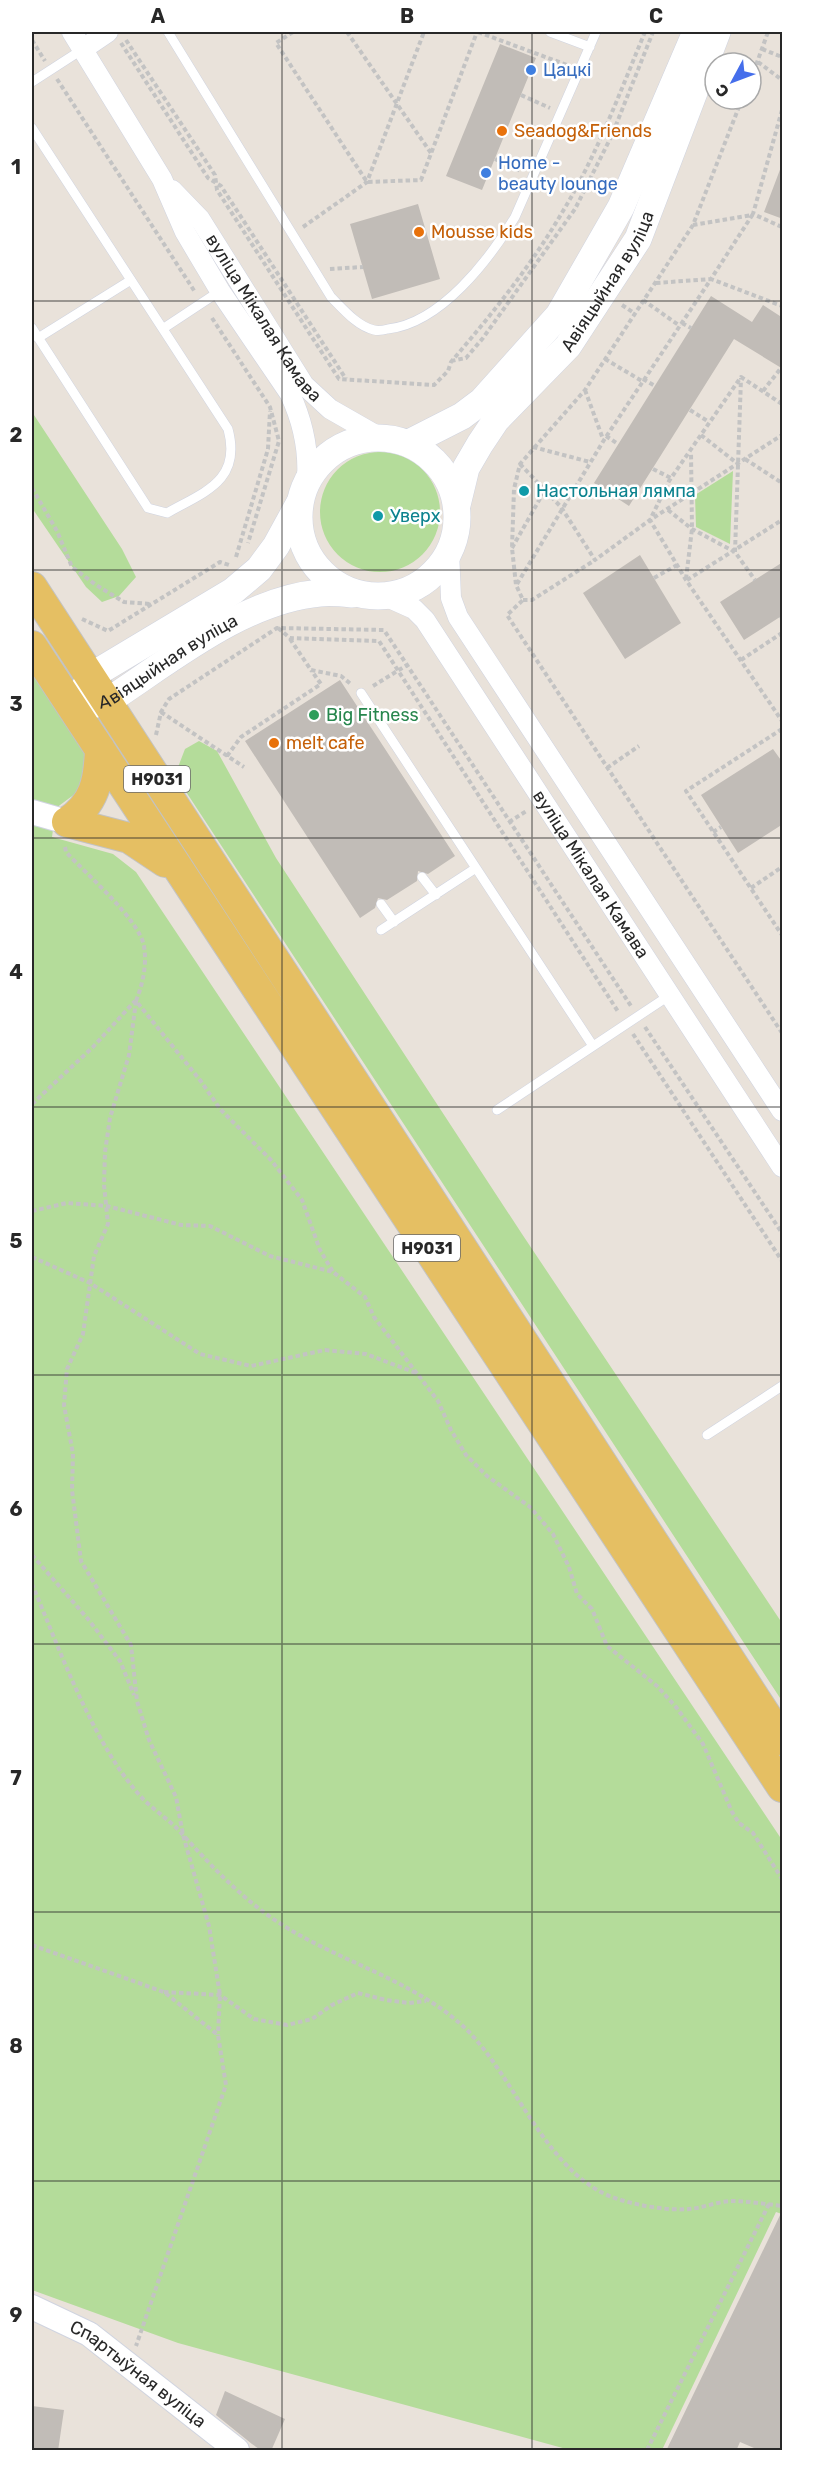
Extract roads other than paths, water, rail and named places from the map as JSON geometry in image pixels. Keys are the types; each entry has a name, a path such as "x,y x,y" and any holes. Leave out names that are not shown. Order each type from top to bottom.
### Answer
{"main road":[{"name":"Авіяцыйная вуліца","path":"409,443 462,416 482,401 559,315 621,207 696,32"},
{"name":"Авіяцыйная вуліца","path":"457,505 466,468 496,420 568,346 638,239 717,32"},
{"path":"380,437 409,443 427,454 441,469 452,487 457,505 456,530 449,551 438,568 423,582 405,591 385,596 356,594 334,583 312,562 300,534 303,491 323,459 340,446 359,439 380,437"},
{"name":"Авіяцыйная вуліца","path":"73,708 91,676 233,591 260,569 276,546 303,491"},
{"name":"Н9031","path":"32,587 783,1740"},
{"name":"Авіяцыйная вуліца","path":"73,708 108,701 236,619 265,605 320,592 356,594"},
{"name":"Н9031","path":"32,646 179,874 783,1787"},
{"path":"66,832 93,796 99,773 100,749"},
{"path":"66,832 114,833 136,842 179,874"}],"street":[{"name":"вуліца Мікалая Камава","path":"72,32 162,179 185,232 220,291 280,379 298,411 308,453 303,491"},
{"path":"83,49 114,36"},
{"name":"вуліца Мікалая Камава","path":"162,179 201,219 304,385 330,409 380,437"},
{"name":"вуліца Мікалая Камава","path":"449,551 451,598 458,617 783,1111"},
{"name":"вуліца Мікалая Камава","path":"385,596 414,609 425,620 783,1167"},
{"path":"32,812 66,832"},
{"name":"Спартыўная вуліца","path":"32,2307 89,2334 130,2363 237,2451"}],"lane":[{"path":"168,32 331,297 349,316 375,331 400,328 428,315 479,267 515,218 596,32"},
{"path":"550,32 590,47"},
{"path":"32,82 83,49"},
{"path":"32,128 228,429 232,446 229,468 219,483 167,513 148,508 32,328"},
{"path":"38,338 131,280"},
{"path":"164,328 220,291"},
{"path":"361,693 593,1046"},
{"path":"381,930 476,868"},
{"path":"422,877 436,895"},
{"path":"381,904 394,922"},
{"path":"497,1110 670,995"},
{"path":"708,1436 783,1386"}],"place":[{"name":"Цацкi","path":"531,70"},
{"name":"Seadog&Friends","path":"502,131"},
{"name":"Home - beauty lounge","path":"486,173"},
{"name":"Mousse kids","path":"419,232"},
{"name":"Настольная лямпа","path":"524,491"},
{"name":"Уверх","path":"378,516"},
{"name":"Big Fitness","path":"314,715"},
{"name":"melt cafe","path":"274,743"}]}
